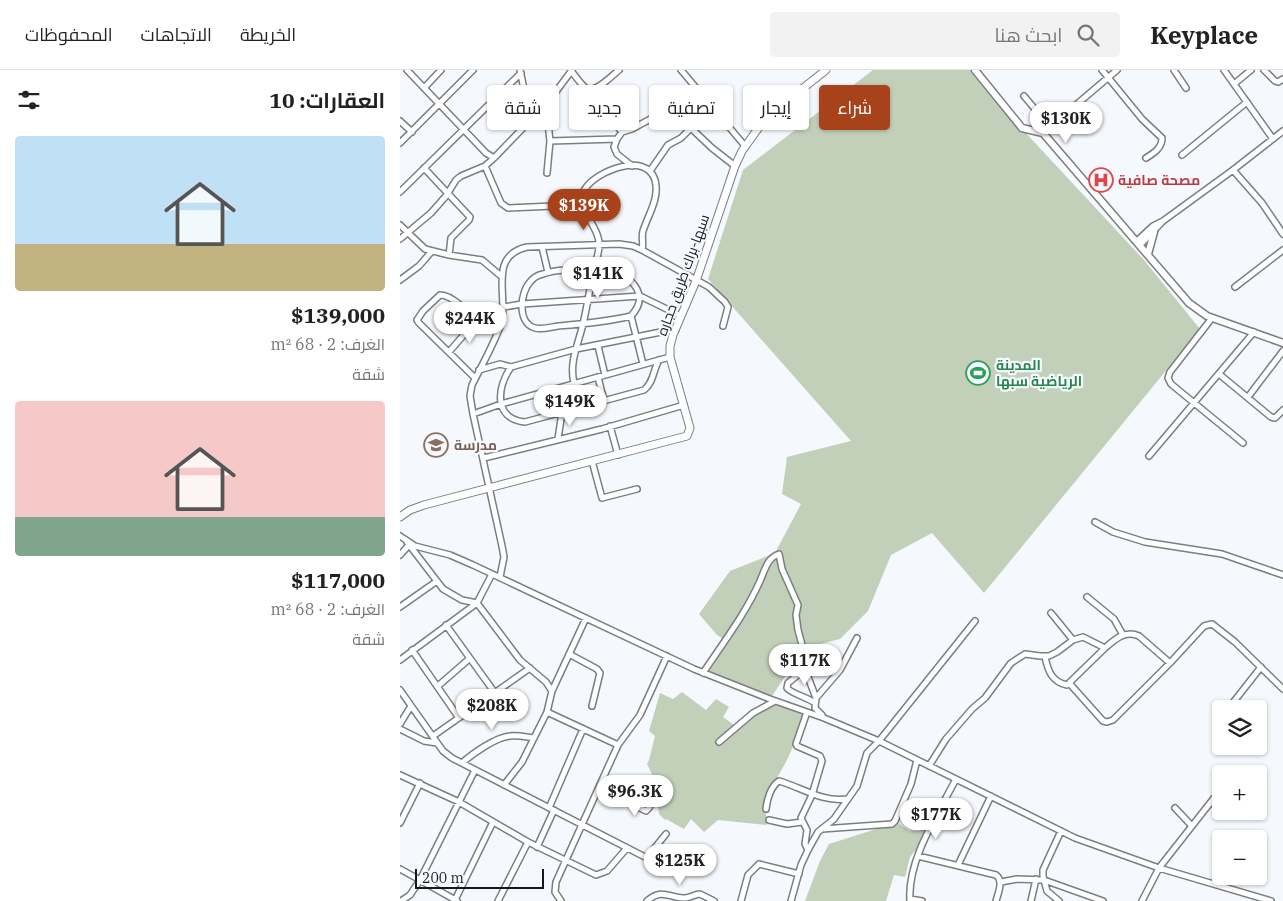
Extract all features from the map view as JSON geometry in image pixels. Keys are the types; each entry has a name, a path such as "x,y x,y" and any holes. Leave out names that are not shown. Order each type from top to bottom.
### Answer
{"main road":[{"name":"سبها-براك طريق حجاره","path":"400,516 424,505 685,437 690,431 670,357 670,346 696,281 735,166 744,146 762,124 825,70"}],"street":[{"path":"407,70 464,130 494,158"},
{"path":"424,88 441,70"},
{"path":"400,143 473,70"},
{"path":"600,85 619,70"},
{"path":"681,70 744,146"},
{"path":"975,70 1022,128 1043,133 1189,303 1212,318 1283,342"},
{"path":"1102,70 1142,119 1162,138 1162,144 1159,148 1146,158"},
{"path":"1043,133 1117,70"},
{"path":"1174,70 1186,88"},
{"path":"1224,70 1273,139"},
{"path":"1234,84 1251,70"},
{"path":"1264,70 1275,81 1278,82 1283,79"},
{"path":"559,88 572,71 584,85"},
{"path":"521,72 524,85"},
{"path":"400,192 521,72"},
{"path":"1024,96 1050,127"},
{"path":"1182,155 1247,102"},
{"path":"632,166 616,154 614,147 622,132 632,130 649,120"},
{"path":"400,121 412,132"},
{"path":"400,238 431,213 456,180 485,166 521,130"},
{"path":"547,173 550,141 549,130"},
{"path":"650,171 668,145 681,138 689,130"},
{"path":"693,130 735,166"},
{"path":"1138,243 1153,226 1163,221 1234,170 1283,131"},
{"path":"550,141 617,139"},
{"path":"485,166 501,203 508,208 576,205 583,207"},
{"path":"574,384 573,355 583,324 600,244 583,207 582,198 584,190 605,172 632,166 644,167 650,171 654,179 655,192 653,204 642,235 644,242 642,250"},
{"path":"424,168 470,218 451,238 449,255"},
{"path":"1234,170 1262,203 1283,234"},
{"path":"1138,243 1154,232 1163,221"},
{"path":"400,225 419,245 432,251 482,260 501,276"},
{"path":"1148,254 1154,232"},
{"path":"500,577 504,557 473,414 470,392 498,331 504,307 501,276 505,262 517,251 527,247 626,244 642,250 710,287 728,307 723,326"},
{"path":"542,246 548,272"},
{"path":"1235,287 1283,250"},
{"path":"400,280 414,270 432,251"},
{"path":"594,270 620,272 635,286 640,296 638,306 631,316 583,324 534,328 526,321 523,313 522,304 525,291 530,282 536,277 548,272 594,270"},
{"path":"449,352 474,323 473,319 462,308 445,295 440,295 423,311 417,320 449,352 475,378"},
{"path":"504,307 522,304 640,296 681,316"},
{"path":"631,316 643,364"},
{"path":"1212,318 1168,376 1171,384 1243,442"},
{"path":"479,370 500,364 511,367 576,350 676,329"},
{"path":"1150,456 1254,332"},
{"path":"598,346 605,375"},
{"path":"1248,397 1283,351"},
{"path":"473,414 501,404 670,357"},
{"path":"511,367 504,377 500,389 501,404 511,417 522,422 645,389 651,381 659,360"},
{"path":"1219,374 1275,418 1283,410"},
{"path":"598,377 604,401"},
{"path":"558,439 564,412 560,388"},
{"path":"484,458 684,406"},
{"path":"610,426 618,455"},
{"path":"592,461 602,498 637,489"},
{"path":"1096,522 1113,532 1145,542 1222,554 1283,575"},
{"path":"400,536 443,589 453,596 477,604 520,660 546,682 552,692"},
{"path":"400,555 408,544"},
{"path":"408,544 462,560 703,673 824,718 879,741 1075,838 1159,868 1271,901"},
{"path":"703,673 749,602 766,566 773,556 780,554 782,569 798,606 796,615 816,710 824,718"},
{"path":"400,660 477,604 492,574"},
{"path":"400,607 436,581"},
{"path":"1087,597 1114,619 1122,635"},
{"path":"1051,613 1073,640"},
{"path":"504,785 517,769 534,738 546,712 552,692 586,618"},
{"path":"791,901 808,850 817,834 834,819 860,782 868,751 879,741 975,621"},
{"path":"1070,684 1103,721 1110,722 1170,663 1204,626 1209,624 1224,632 1283,689"},
{"path":"446,625 494,693"},
{"path":"1045,657 1050,675 1064,685 1070,684 1105,648 1122,635 1133,634 1139,636 1170,663"},
{"path":"929,766 946,739 972,709 985,698 1013,661 1025,654 1045,657 1054,654 1073,640 1083,637 1105,648"},
{"path":"815,700 840,670 857,638"},
{"path":"412,650 459,718"},
{"path":"569,654 599,671 601,676 592,706"},
{"path":"562,901 556,895 555,885 618,745 640,715 667,656"},
{"path":"438,686 469,659"},
{"path":"1235,700 1261,667"},
{"path":"433,736 530,668"},
{"path":"806,668 788,683 787,688 790,691 815,700"},
{"path":"400,690 445,754 647,857 666,834"},
{"path":"719,742 753,713 775,701"},
{"path":"400,724 411,706"},
{"path":"546,712 618,745"},
{"path":"807,712 796,744 820,756 822,759 812,795 801,818 806,828 805,844 808,850"},
{"path":"400,729 424,741 438,743"},
{"path":"537,847 583,729"},
{"path":"462,763 504,736 534,738"},
{"path":"822,830 892,824 896,820 912,784 918,760"},
{"path":"401,901 410,895 420,880 475,770"},
{"path":"400,774 459,802 537,847 593,874 601,874 607,871 627,848"},
{"path":"922,901 910,900 910,887 918,856 956,779"},
{"path":"766,808 768,798 775,784 779,781 828,800 847,800"},
{"path":"400,823 420,783"},
{"path":"599,788 646,811 656,792"},
{"path":"958,865 991,796"},
{"path":"1142,901 1159,868 1212,801"},
{"path":"1175,808 1192,826"},
{"path":"769,820 787,824 802,822"},
{"path":"400,869 456,900 493,822"},
{"path":"1059,901 1047,891 1043,876 1061,832"},
{"path":"498,901 528,842"},
{"path":"918,856 996,875 1001,882 996,901"},
{"path":"741,901 748,875 759,864 799,874"},
{"path":"1001,882 1017,879 1044,880 1103,901"},
{"path":"1031,901 1036,879"},
{"path":"647,901 654,896 664,894 685,899 700,894 714,901"}],"green space":[{"name":"المدينة الرياضية سبها","path":"873,70 973,70 1023,130 1144,260 1200,329 984,593 932,533 891,555 868,611 840,639 804,648 770,699 701,672 723,639 717,635 699,614 730,571 775,553 801,504 782,494 787,457 851,441 708,279 743,170 795,130 809,130 809,119 819,112 819,130 890,130 890,85 854,85"},
{"path":"682,692 706,710 716,699 729,707 723,717 734,725 775,701 808,714 786,762 768,794 765,804 767,825 718,820 704,832 691,819 684,829 665,820 659,814 656,792 646,786 652,774 647,764 655,736 649,731 660,693 673,699"},
{"path":"895,821 909,831 919,831 930,821 933,823 910,857 905,877 894,875 886,901 805,901 820,861 829,844 892,824"}],"place":[{"name":"مصحة صافية","path":"1101,180"},
{"name":"المدينة الرياضية سبها","path":"978,373"},
{"name":"مدرسة","path":"436,445"}]}
